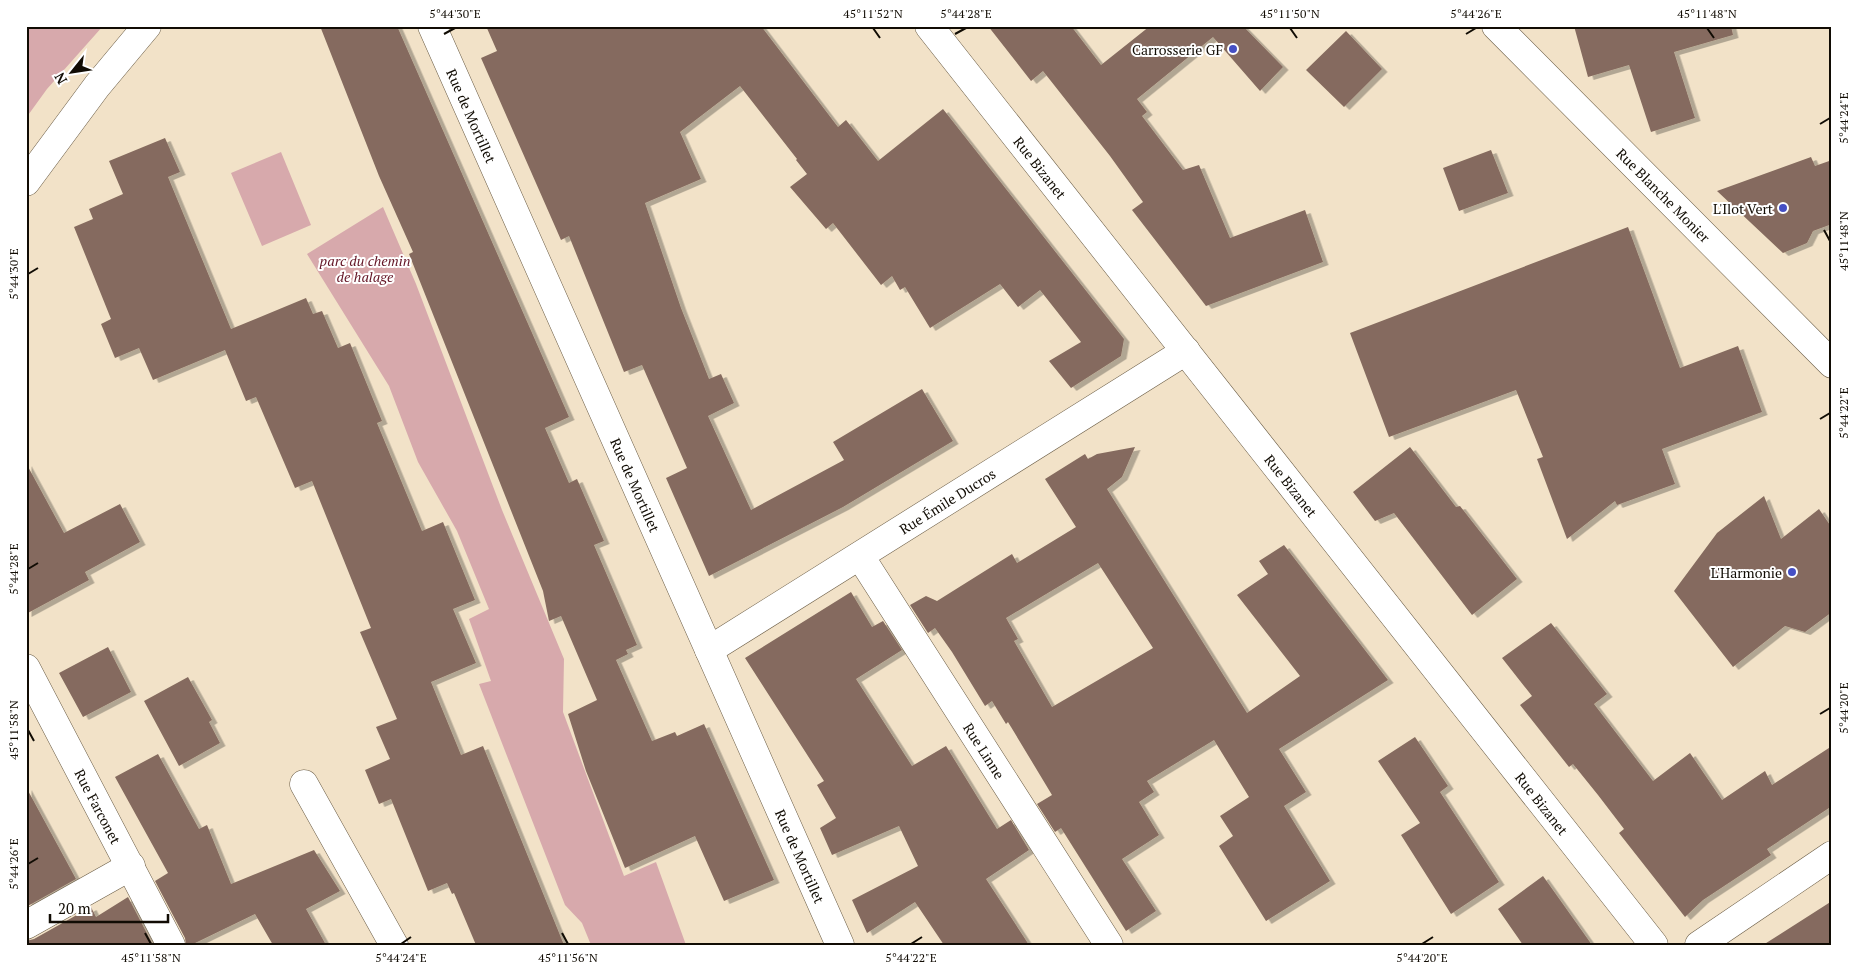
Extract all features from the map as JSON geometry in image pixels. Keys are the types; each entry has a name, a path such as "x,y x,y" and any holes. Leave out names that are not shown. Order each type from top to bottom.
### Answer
{"street":[{"path":"26,182 97,86 147,26"},
{"name":"Rue de Mortillet","path":"432,26 840,945"},
{"name":"Rue Bizanet","path":"929,26 1654,945"},
{"name":"Rue Blanche Monier","path":"1496,26 1832,364"},
{"name":"Rue Émile Ducros","path":"709,650 1186,351"},
{"name":"Rue Linne","path":"860,556 1110,945"},
{"name":"Rue Farconet","path":"26,668 171,945"},
{"path":"304,784 394,945"},
{"path":"1699,945 1832,855"},
{"path":"26,925 131,866"}],"green space":[{"path":"26,26 103,26 47,89 26,118"},
{"path":"281,152 311,225 262,246 231,173"},
{"name":"parc du chemin de halage","path":"383,207 416,284 502,510 564,659 563,712 624,876 656,862 686,945 591,945 582,923 565,905 479,684 491,681 469,619 489,609 457,531 418,462 389,386 307,254"}],"building":[{"path":"320,26 397,26 569,417 545,428 569,483 577,479 604,541 594,545 637,645 626,650 628,654 616,660 652,741 675,732 677,736 704,724 774,880 724,901 695,836 625,868 586,771 568,714 597,700 561,616 549,621 543,591 409,254 413,252 379,176"},
{"path":"486,26 761,26 838,127 846,120 878,161 943,109 1124,339 1121,356 1071,388 1049,361 1081,342 1040,290 1018,307 1000,284 930,328 905,287 900,290 892,276 881,285 833,223 826,229 790,187 807,174 740,86 680,132 701,179 645,203 681,308 709,379 721,374 734,403 708,416 751,510 844,460 833,442 922,389 953,441 843,507 709,576 666,478 687,468 642,365 624,372 569,236 561,240 481,58 497,51"},
{"path":"988,26 1071,26 1101,65 1150,26 1243,26 1283,67 1260,91 1213,37 1137,99 1147,112 1142,116 1183,170 1199,165 1230,238 1305,210 1323,262 1206,306 1132,210 1143,202 1110,156 1043,71 1031,81"},
{"path":"1574,26 1731,26 1733,35 1674,52 1695,118 1651,132 1629,65 1588,77"},
{"path":"1346,31 1382,69 1344,107 1306,70"},
{"path":"165,138 180,172 168,177 231,329 306,298 313,314 322,311 338,348 350,343 382,421 377,423 422,531 443,522 475,600 453,609 476,663 431,682 461,755 483,746 564,945 476,945 454,893 452,894 447,883 428,891 391,799 379,804 365,770 390,759 376,727 397,719 360,632 371,628 312,481 295,488 256,397 246,401 225,350 153,380 139,348 115,358 101,324 111,319 74,227 93,219 89,209 123,194 109,161"},
{"path":"1491,150 1508,193 1459,211 1443,168"},
{"name":"L'Ilot Vert","path":"1811,157 1815,166 1832,160 1832,224 1813,231 1807,243 1783,253 1717,191"},
{"path":"1628,227 1680,368 1738,346 1762,412 1662,449 1675,484 1617,505 1615,501 1567,539 1537,459 1543,457 1516,390 1389,437 1350,333"},
{"path":"1135,447 1122,477 1107,489 1247,713 1300,676 1237,595 1268,574 1259,561 1284,545 1388,680 1279,749 1306,792 1284,806 1330,881 1266,921 1219,846 1233,836 1220,816 1249,797 1214,740 1147,781 1154,792 1139,802 1159,835 1122,859 1156,911 1126,931 1061,828 1055,832 1037,804 1052,795 1008,722 1006,724 992,701 985,706 935,628 928,633 910,605 926,596 937,601 1012,554 1017,563 1076,527 1045,479 1085,454 1088,459 1097,454","holes":["1098,563 1153,648 1052,707 1014,641 1018,639 1006,618"]},
{"path":"1410,447 1456,507 1460,506 1517,579 1472,615 1394,513 1375,521 1353,492"},
{"path":"26,463 64,533 120,504 140,542 85,572 89,580 26,614"},
{"path":"1764,496 1781,539 1819,509 1832,528 1832,612 1805,632 1785,626 1733,667 1674,591 1717,533"},
{"path":"851,592 872,627 883,621 902,650 856,679 912,766 946,746 997,829 1011,820 1029,850 986,879 1029,945 944,945 915,902 867,933 852,900 918,866 899,826 832,855 820,828 836,818 817,785 824,781 745,658"},
{"path":"1551,623 1607,694 1594,704 1653,781 1690,753 1722,800 1765,771 1772,785 1832,746 1832,806 1767,849 1771,855 1703,900 1685,917 1619,833 1624,829 1598,795 1573,764 1569,767 1520,705 1532,696 1502,658"},
{"path":"108,647 131,692 83,717 59,673"},
{"path":"188,677 212,720 209,722 220,743 179,766 144,701"},
{"path":"1415,737 1448,786 1440,792 1499,882 1451,914 1401,835 1420,823 1378,761"},
{"path":"158,754 199,829 207,825 231,884 314,850 340,891 306,909 326,945 273,945 255,914 191,945 186,945 185,938 155,881 168,873 115,777"},
{"path":"26,787 76,879 26,907"},
{"path":"1543,876 1592,945 1523,945 1498,909"},
{"path":"128,897 153,945 26,945 26,941 34,939 91,907 96,917"},
{"path":"1832,901 1832,945 1763,945"}],"place":[{"name":"Carrosserie GF","path":"1233,49"},
{"name":"L'Ilot Vert","path":"1783,208"},
{"name":"L'Harmonie","path":"1792,572"}]}
